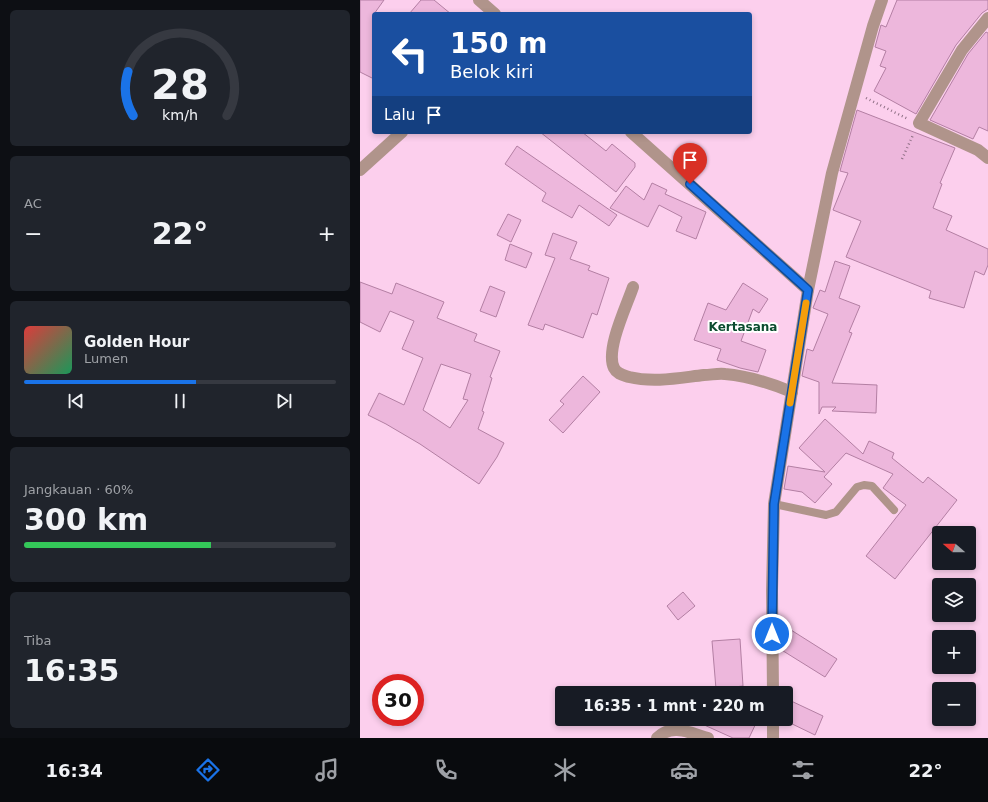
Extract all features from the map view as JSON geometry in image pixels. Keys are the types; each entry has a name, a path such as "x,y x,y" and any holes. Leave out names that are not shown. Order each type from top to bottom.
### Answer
{"street":[{"path":"479,0 493,12"},
{"path":"773,686 772,590 774,504 808,290 832,172 854,92 882,0"},
{"path":"988,18 962,50 919,123 978,150 988,158"},
{"path":"360,170 400,134"},
{"path":"633,134 808,290"},
{"path":"633,286 612,348 612,361 614,369 620,374 657,381 724,374 758,379 792,392"},
{"path":"773,726 773,738"},
{"path":"657,738 662,733 673,729 708,738"}],"lane":[{"path":"774,504 826,515 836,512 857,487 864,485 872,486 894,510"}],"path":[{"path":"854,92 919,123 902,159"}],"building":[{"path":"360,0 384,0 375,12 372,12 372,78 360,72"},
{"path":"421,0 434,0 449,12 411,12"},
{"path":"897,0 988,0 988,9 982,13 956,45 916,114 874,91 886,68 880,66 886,51 875,47 881,25 886,27"},
{"path":"986,32 988,33 988,131 979,127 973,139 930,120 968,54"},
{"path":"857,110 955,148 940,183 942,184 933,208 952,216 946,230 988,249 988,265 984,275 975,271 964,308 929,298 931,291 846,257 861,221 833,210 848,173 840,171"},
{"path":"543,134 585,134 606,151 612,144 635,163 635,167 616,192"},
{"path":"517,146 617,215 609,226 579,205 572,218 542,201 546,193 505,164"},
{"path":"652,183 667,190 665,194 706,212 696,239 676,231 682,217 659,205 648,227 610,208 626,186 644,200"},
{"path":"508,214 521,220 511,242 497,235"},
{"path":"553,233 577,242 570,259 590,266 588,270 609,278 597,315 592,313 583,338 545,324 543,330 528,325 555,258 545,255"},
{"path":"510,244 532,253 526,268 505,260"},
{"path":"835,261 850,266 839,298 860,306 849,332 852,333 832,383 877,385 876,413 832,411 836,407 822,407 819,414 819,382 802,376 807,349 813,351 828,314 813,308 820,290 825,292"},
{"path":"360,282 392,294 396,283 444,302 437,318 477,334 474,341 500,351 490,377 492,378 482,411 484,412 478,429 504,443 497,457 479,484 420,444 368,415 379,393 404,405 423,358 402,349 414,321 390,311 380,332 360,322","holes":["441,364 471,374 463,399 468,400 450,428 423,410"]},
{"path":"743,283 768,299 759,313 753,309 741,341 766,350 758,372 740,368 717,360 721,349 694,340 708,303 726,310"},
{"path":"490,286 505,292 496,317 480,311"},
{"path":"583,376 600,392 563,433 549,420 564,404 560,401"},
{"path":"825,419 863,454 869,441 894,453 892,458 923,483 928,477 957,500 937,526 932,526 932,532 895,579 866,556 906,505 883,488 893,474 846,453 824,477 832,484 815,503 802,492 784,489 788,466 825,472 799,448"},
{"path":"683,592 695,606 678,620 667,606"},
{"path":"791,630 837,659 825,677 780,649 780,646"},
{"path":"740,639 743,686 716,686 712,641"},
{"path":"793,702 823,716 815,735 793,724"},
{"path":"706,726 755,726 749,738 733,738"}],"slow traffic":[{"path":"790,403 806,303"}],"district":[{"name":"Kertasana","path":"743,327"}],"route":[{"path":"690,184 808,290 774,504 772,634"}]}
